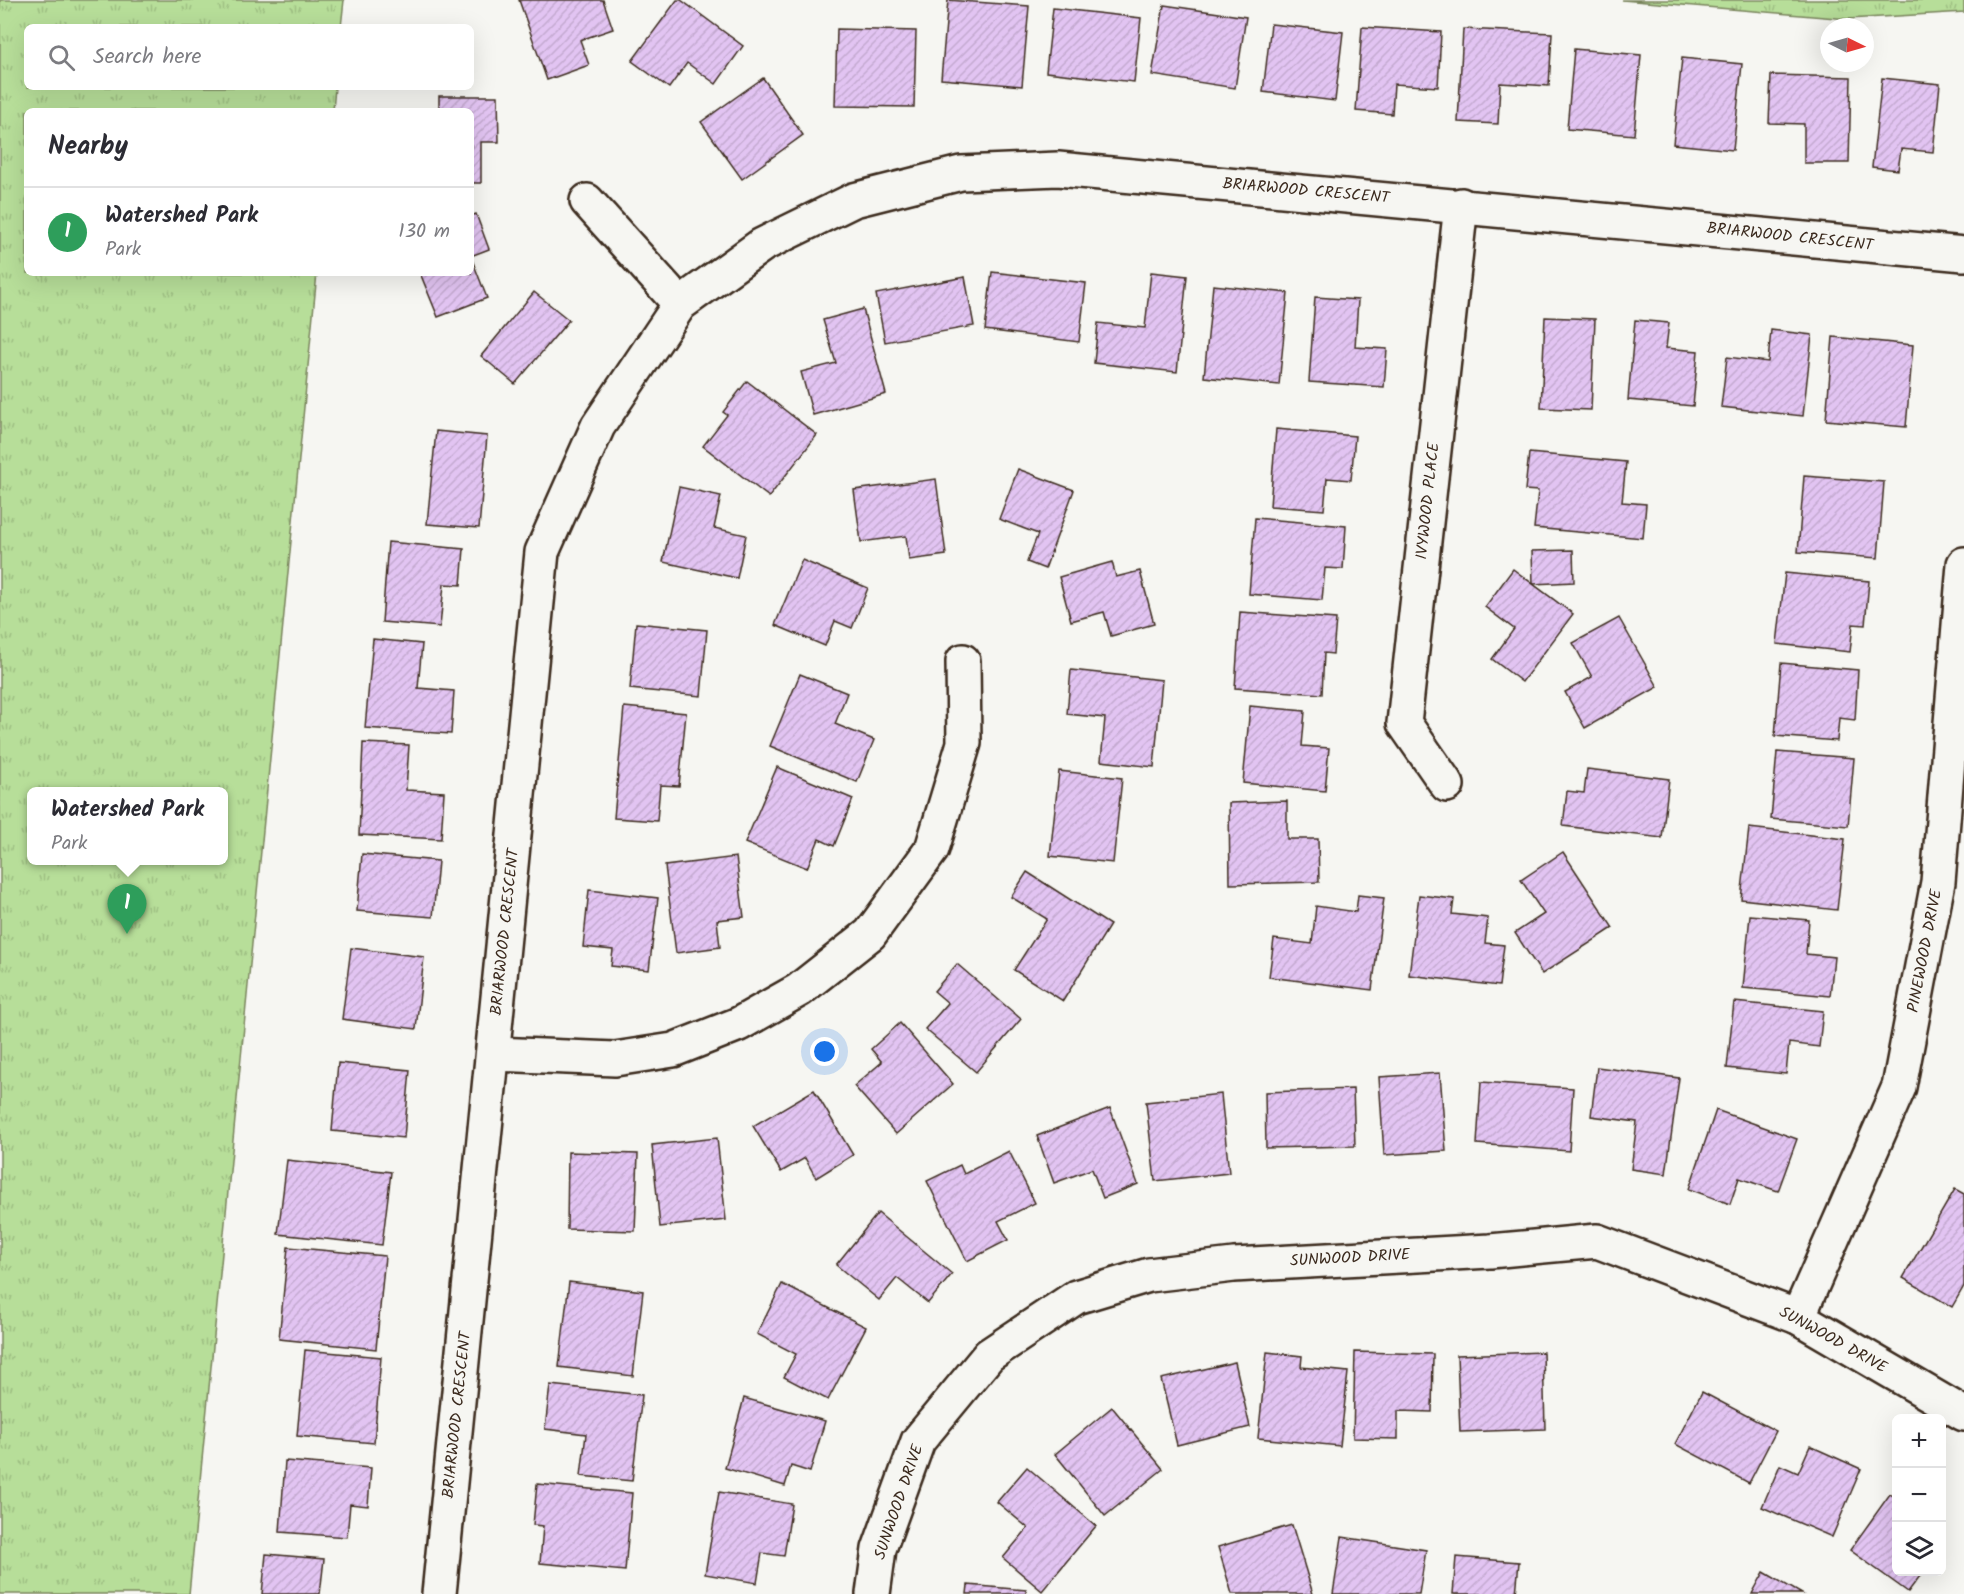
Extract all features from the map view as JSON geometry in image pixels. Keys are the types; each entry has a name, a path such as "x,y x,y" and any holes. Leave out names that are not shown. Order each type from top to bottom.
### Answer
{"street":[{"name":"BRIARWOOD CRESCENT","path":"438,1594 494,1054 542,552 598,426 680,304 762,245 854,200 961,173 1058,169 1461,205 1964,254"},
{"path":"588,201 680,304"},
{"name":"IVYWOOD PLACE","path":"1447,784 1404,723 1461,205"},
{"name":"PINEWOOD DRIVE","path":"1798,1317 1899,1087 1951,887 1964,564"},
{"path":"494,1054 615,1059 673,1050 739,1024 800,990 870,934 932,849 964,743 963,661"},
{"name":"SUNWOOD DRIVE","path":"873,1594 879,1550 918,1441 989,1356 1076,1297 1149,1275 1234,1265 1490,1251 1597,1241 1798,1317 1964,1414"}],"green space":[{"path":"0,0 344,0 341,24 24,24 24,90 335,90 333,108 24,108 24,276 317,276 189,1594 0,1594"},
{"path":"1622,0 1964,0 1964,12 1836,18"}],"building":[{"path":"519,0 603,0 613,29 580,40 589,65 547,80"},
{"path":"677,0 681,0 743,46 716,84 687,63 669,88 632,61"},
{"path":"948,0 1029,6 1022,86 941,79"},
{"path":"1164,5 1246,17 1235,88 1152,75"},
{"path":"1053,8 1141,18 1134,82 1046,72"},
{"path":"1271,24 1343,32 1335,101 1263,92"},
{"path":"1362,27 1441,32 1438,87 1394,84 1392,114 1356,111"},
{"path":"837,29 916,31 914,107 835,106"},
{"path":"1463,29 1552,33 1549,86 1500,83 1498,124 1458,122"},
{"path":"1574,49 1641,55 1634,135 1567,129"},
{"path":"1682,58 1742,64 1733,150 1673,144"},
{"path":"1771,75 1851,77 1849,163 1804,163 1804,124 1769,123"},
{"path":"763,78 803,135 742,179 701,122"},
{"path":"1882,78 1940,84 1933,152 1901,149 1898,170 1872,167"},
{"path":"439,96 498,96 499,142 481,142 481,183 474,183 474,108 439,108"},
{"path":"476,214 489,249 474,255 474,215"},
{"path":"474,265 487,298 438,317 421,276 474,276"},
{"path":"992,272 1086,283 1079,342 985,330"},
{"path":"1151,272 1187,276 1177,372 1094,363 1098,323 1145,328"},
{"path":"965,277 974,326 885,342 876,294"},
{"path":"1213,285 1288,293 1279,385 1204,377"},
{"path":"534,292 569,320 515,384 481,356"},
{"path":"1315,297 1358,300 1355,347 1387,349 1384,387 1309,382"},
{"path":"863,309 886,394 813,415 801,372 836,363 823,320"},
{"path":"1545,317 1595,319 1591,410 1541,408"},
{"path":"1635,320 1669,323 1666,348 1698,351 1693,406 1628,400"},
{"path":"1771,330 1812,335 1803,416 1721,407 1727,357 1768,362"},
{"path":"1833,337 1913,345 1906,427 1826,420"},
{"path":"747,381 817,435 769,497 703,446 727,415 723,412"},
{"path":"1276,429 1355,436 1351,480 1327,478 1324,510 1270,506"},
{"path":"436,431 487,436 479,528 427,524"},
{"path":"1529,453 1626,462 1622,502 1646,504 1643,538 1534,528 1538,491 1525,490"},
{"path":"1018,469 1074,490 1045,569 1027,562 1038,534 999,519"},
{"path":"1804,476 1884,482 1878,558 1798,552"},
{"path":"936,479 946,555 909,560 906,536 861,542 854,490"},
{"path":"679,487 721,496 714,528 746,535 737,578 663,562"},
{"path":"1255,518 1346,526 1343,569 1325,568 1322,600 1249,594"},
{"path":"388,542 464,549 461,585 444,584 440,627 382,622"},
{"path":"1573,550 1574,582 1533,584 1532,551"},
{"path":"802,560 868,588 852,628 835,621 825,646 775,625"},
{"path":"1112,562 1116,577 1140,571 1154,624 1111,636 1104,612 1071,621 1059,577"},
{"path":"1513,569 1573,614 1522,682 1492,659 1514,629 1485,607"},
{"path":"1785,573 1869,581 1865,625 1853,624 1850,652 1777,644"},
{"path":"1240,612 1336,619 1333,654 1324,653 1322,694 1235,688"},
{"path":"1619,618 1658,687 1585,728 1565,692 1592,677 1573,643"},
{"path":"636,623 707,630 701,696 630,689"},
{"path":"373,639 422,644 418,688 454,691 451,734 365,728"},
{"path":"1781,663 1858,670 1855,720 1839,718 1837,741 1775,736"},
{"path":"1071,670 1162,680 1154,767 1101,761 1105,718 1067,714"},
{"path":"800,674 847,693 835,724 874,740 857,782 770,746"},
{"path":"1250,706 1305,711 1302,746 1329,748 1325,791 1243,783"},
{"path":"624,707 686,713 679,786 660,785 657,821 614,818"},
{"path":"363,743 409,745 406,790 444,792 441,839 359,835"},
{"path":"1777,752 1854,758 1848,826 1771,819"},
{"path":"777,767 853,799 834,846 819,839 807,868 745,843"},
{"path":"1587,769 1669,779 1662,838 1563,826 1567,791 1584,793"},
{"path":"1059,771 1122,778 1113,863 1050,856"},
{"path":"1287,801 1287,839 1318,839 1319,882 1230,884 1229,803"},
{"path":"1749,828 1845,839 1837,910 1741,899"},
{"path":"1563,852 1613,928 1542,974 1515,933 1544,914 1521,880"},
{"path":"362,854 438,861 433,917 357,911"},
{"path":"736,857 744,917 717,920 720,947 676,953 665,866"},
{"path":"1027,872 1110,925 1063,1001 1014,970 1047,919 1011,897"},
{"path":"589,890 658,898 649,970 611,966 613,950 583,947"},
{"path":"1358,895 1384,898 1372,990 1269,977 1274,939 1312,944 1316,906 1356,912"},
{"path":"1419,895 1454,899 1452,914 1488,918 1485,943 1504,945 1499,986 1409,975"},
{"path":"1750,915 1809,920 1806,954 1834,957 1830,996 1743,988"},
{"path":"351,948 424,957 416,1029 342,1019"},
{"path":"957,964 1021,1019 976,1072 925,1029 948,1003 934,991"},
{"path":"1734,1002 1823,1011 1819,1047 1789,1043 1786,1074 1727,1068"},
{"path":"900,1023 953,1084 896,1134 854,1086 882,1062 871,1049"},
{"path":"338,1063 410,1070 404,1138 332,1131"},
{"path":"1597,1067 1679,1078 1666,1174 1631,1169 1637,1122 1591,1116"},
{"path":"1440,1073 1446,1151 1384,1155 1379,1077"},
{"path":"1481,1082 1573,1088 1569,1151 1477,1144"},
{"path":"1353,1089 1355,1146 1266,1148 1265,1092"},
{"path":"814,1090 853,1155 816,1178 805,1158 781,1172 753,1126"},
{"path":"1221,1094 1229,1173 1155,1181 1146,1102"},
{"path":"1110,1108 1138,1184 1103,1198 1092,1169 1054,1183 1037,1136"},
{"path":"1716,1110 1797,1139 1778,1191 1739,1178 1730,1204 1689,1189"},
{"path":"717,1138 726,1220 660,1227 652,1145"},
{"path":"1009,1151 1035,1203 998,1221 1008,1240 967,1261 927,1181 960,1165 964,1174"},
{"path":"568,1152 638,1154 635,1231 567,1229"},
{"path":"287,1160 391,1172 382,1245 278,1234"},
{"path":"1955,1189 1964,1194 1964,1286 1952,1307 1903,1278"},
{"path":"878,1213 952,1274 928,1303 897,1278 879,1300 836,1265"},
{"path":"288,1247 385,1256 376,1349 279,1339"},
{"path":"569,1282 643,1291 633,1376 559,1367"},
{"path":"782,1284 866,1327 828,1400 784,1377 796,1354 757,1334"},
{"path":"305,1350 381,1357 374,1443 297,1436"},
{"path":"1267,1352 1302,1356 1301,1367 1348,1372 1340,1446 1258,1438"},
{"path":"1355,1352 1433,1354 1432,1412 1398,1411 1398,1439 1353,1438"},
{"path":"1543,1352 1545,1429 1460,1432 1457,1355"},
{"path":"1235,1362 1250,1427 1177,1445 1161,1379"},
{"path":"550,1385 642,1395 632,1481 581,1476 586,1434 545,1429"},
{"path":"1702,1392 1776,1431 1749,1483 1675,1444"},
{"path":"744,1398 825,1421 810,1472 791,1466 785,1486 725,1468"},
{"path":"1112,1407 1163,1469 1105,1516 1055,1454"},
{"path":"1810,1446 1861,1469 1832,1537 1762,1507 1780,1465 1798,1473"},
{"path":"285,1461 371,1468 368,1506 350,1504 347,1537 280,1532"},
{"path":"1027,1467 1096,1526 1042,1591 1003,1558 1028,1528 997,1502"},
{"path":"537,1484 632,1493 625,1571 540,1563 543,1526 533,1525"},
{"path":"719,1492 792,1504 784,1556 762,1553 757,1583 705,1574"},
{"path":"1890,1494 1892,1495 1892,1576 1920,1576 1908,1592 1850,1550"},
{"path":"1292,1525 1313,1594 1232,1594 1218,1547"},
{"path":"1342,1537 1426,1550 1419,1594 1333,1594"},
{"path":"266,1554 324,1559 320,1594 262,1594"},
{"path":"1456,1557 1519,1562 1516,1594 1453,1594"},
{"path":"1764,1572 1802,1594 1752,1594"},
{"path":"968,1585 1026,1590 1026,1594 967,1594"}],"place":[{"name":"Watershed Park","path":"127,934"}]}
